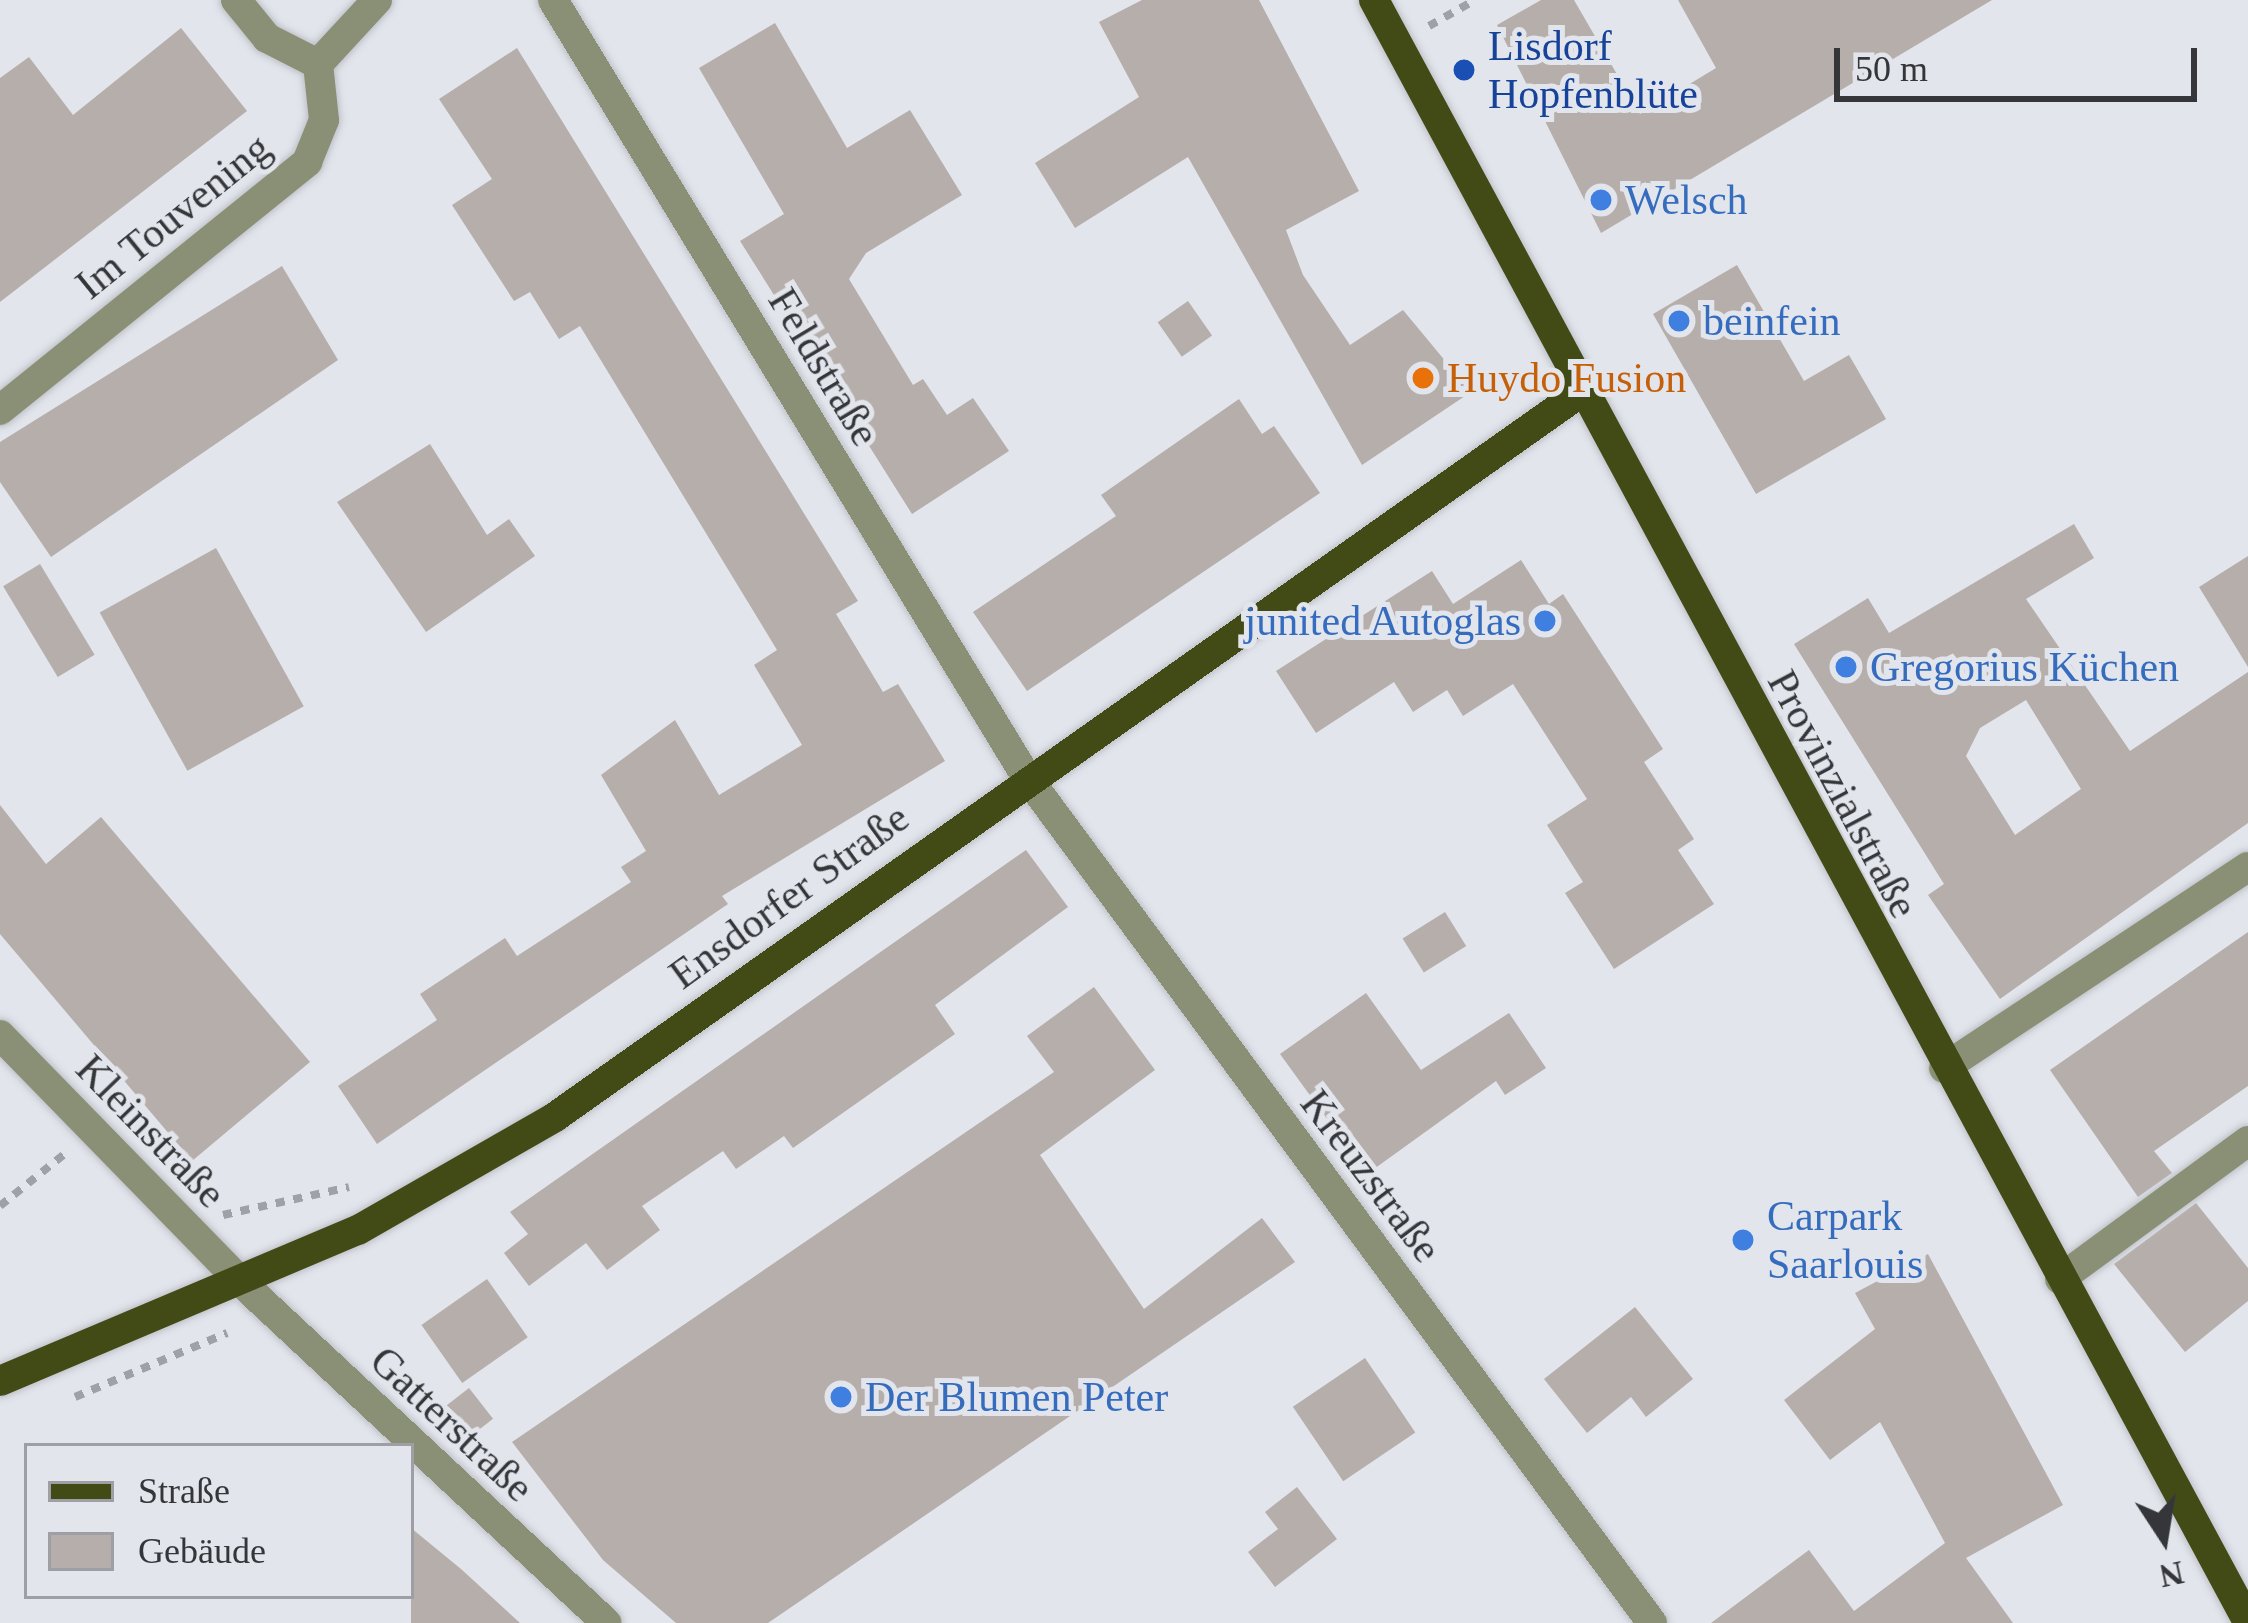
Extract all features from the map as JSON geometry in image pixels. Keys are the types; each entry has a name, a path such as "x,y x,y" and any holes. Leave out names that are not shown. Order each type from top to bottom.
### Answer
{"main road":[{"name":"Provinzialstraße","path":"1375,0 1580,393 2248,1622"},
{"name":"Ensdorfer Straße","path":"0,1381 244,1284 555,1117 1026,776 1580,393"}],"street":[{"path":"236,0 267,38 318,64 377,0"},
{"name":"Feldstraße","path":"553,0 1026,776"},
{"name":"Im Touvening","path":"0,410 307,162 324,120 318,64"},
{"name":"Kreuzstraße","path":"1026,776 1652,1623"},
{"path":"1944,1068 2248,867"},
{"name":"Kleinstraße","path":"0,1035 90,1133 244,1284"},
{"path":"2060,1279 2248,1141"},
{"name":"Gatterstraße","path":"244,1284 409,1443"},
{"name":"Gatterstraße","path":"414,1448 607,1623"}],"path":[{"path":"1398,44 1475,0"},
{"path":"0,1206 90,1133"}],"building":[{"path":"1142,0 1259,0 1359,191 1286,230 1303,275 1350,345 1403,310 1471,392 1362,465 1188,157 1075,228 1035,163 1139,97 1099,22"},
{"path":"1541,0 1574,0 1640,114 1716,68 1678,0 1992,0 1601,233 1497,25"},
{"path":"775,23 847,148 910,110 962,195 866,253 849,279 913,385 923,379 947,415 973,398 1009,451 912,514 740,241 784,214 699,68"},
{"path":"181,28 247,111 0,302 0,78 29,57 73,115"},
{"path":"517,48 858,601 836,614 883,692 898,684 945,761 722,896 728,904 377,1144 338,1086 437,1020 420,994 505,938 517,956 631,882 621,867 646,851 601,775 675,720 719,795 802,745 754,665 777,650 580,326 559,339 530,292 514,301 452,205 492,179 439,99"},
{"path":"1737,265 1804,381 1849,355 1886,419 1756,494 1653,314"},
{"path":"282,266 338,360 51,557 0,482 0,442"},
{"path":"1188,301 1212,335 1182,357 1158,322"},
{"path":"1239,399 1262,434 1274,426 1320,493 1027,691 973,612 1116,516 1101,495"},
{"path":"430,444 487,535 509,519 535,556 426,632 337,502"},
{"path":"2074,524 2094,558 2026,599 2130,751 2248,672 2248,823 2000,999 1928,895 1944,884 1794,644 1868,598 1889,633","holes":["2026,700 2081,789 2015,835 1966,756 1980,728"]},
{"path":"216,548 304,706 187,771 100,612"},
{"path":"2248,556 2248,667 2199,587"},
{"path":"1521,560 1549,604 1563,594 1663,749 1644,762 1694,839 1678,850 1714,904 1614,969 1565,893 1583,882 1547,825 1587,799 1513,684 1463,716 1447,690 1413,712 1394,682 1316,733 1276,671 1432,571 1453,604"},
{"path":"40,564 95,655 58,677 3,586"},
{"path":"0,805 46,864 101,817 310,1062 192,1161 0,934"},
{"path":"1026,850 1068,907 935,1005 955,1034 793,1148 784,1136 736,1169 723,1151 642,1206 660,1230 607,1270 586,1243 529,1286 504,1253 528,1234 510,1212"},
{"path":"1445,912 1466,946 1424,972 1403,938"},
{"path":"2248,932 2248,1086 2154,1151 2172,1173 2138,1197 2050,1070"},
{"name":"Der Blumen Peter","path":"1094,987 1155,1070 1040,1155 1144,1309 1262,1218 1295,1262 768,1623 676,1623 603,1560 512,1442 1054,1072 1027,1036"},
{"path":"1366,993 1421,1070 1509,1013 1546,1068 1505,1095 1496,1081 1367,1174 1280,1054"},
{"path":"2196,1203 2248,1268 2248,1301 2185,1352 2114,1264"},
{"path":"1928,1254 2063,1505 1966,1558 2013,1623 1711,1623 1809,1550 1854,1611 1945,1543 1880,1422 1830,1460 1784,1400 1875,1329 1855,1293"},
{"path":"487,1279 528,1337 462,1383 421,1325"},
{"path":"1635,1307 1693,1379 1646,1417 1631,1397 1587,1433 1544,1379"},
{"path":"1365,1358 1415,1433 1343,1481 1293,1407"},
{"path":"469,1388 493,1419 460,1445 436,1414"},
{"path":"1297,1487 1337,1539 1275,1587 1248,1552 1278,1529 1265,1512"},
{"path":"414,1530 520,1623 411,1623"}],"place":[{"name":"Lisdorf Hopfenblüte","path":"1464,70"},
{"name":"Welsch","path":"1601,200"},
{"name":"beinfein","path":"1679,321"},
{"name":"Huydo Fusion","path":"1423,378"},
{"name":"junited Autoglas","path":"1545,621"},
{"name":"Gregorius Küchen","path":"1846,667"},
{"name":"Carpark Saarlouis","path":"1743,1240"},
{"name":"Der Blumen Peter","path":"841,1397"}]}
